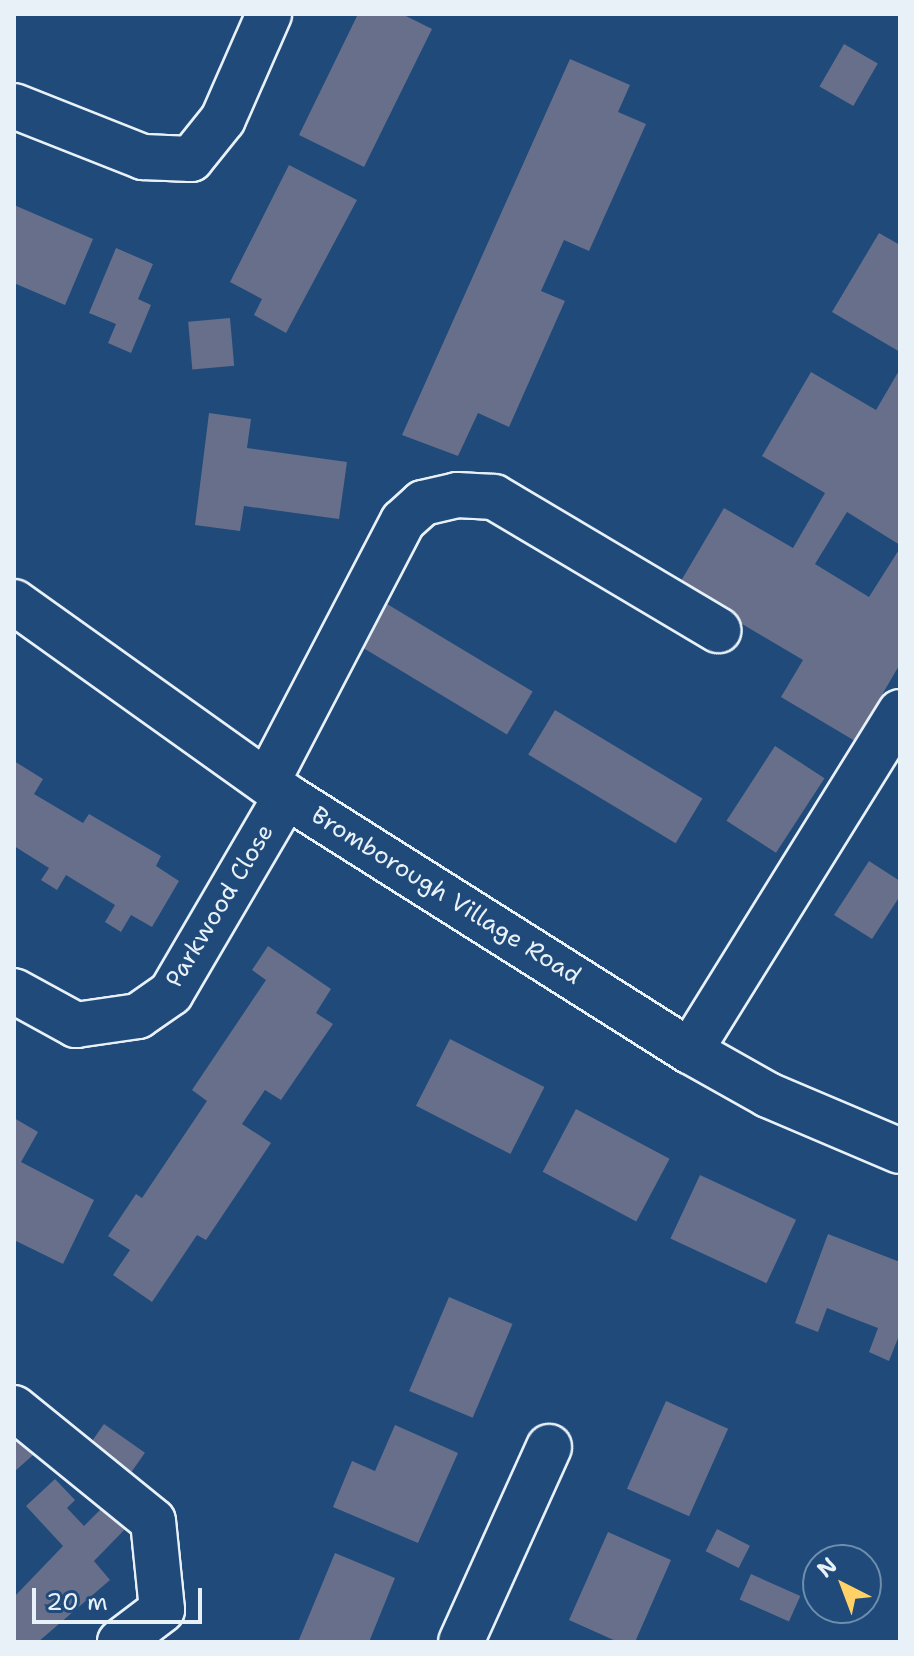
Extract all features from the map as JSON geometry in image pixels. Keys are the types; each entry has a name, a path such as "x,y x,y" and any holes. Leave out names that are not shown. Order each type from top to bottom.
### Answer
{"street":[{"path":"14,106 143,157 191,159 223,119 269,14"},
{"name":"Parkwood Close","path":"14,991 76,1025 138,1016 171,993 276,789 403,521 423,503 457,495 494,497 718,630"},
{"name":"Bromborough Village Road","path":"14,602 276,789 690,1051 768,1095 900,1151"},
{"path":"690,1051 900,712"},
{"path":"14,1408 153,1521 162,1610 120,1642"},
{"path":"461,1642 549,1447"}],"building":[{"path":"358,14 402,14 432,29 364,167 299,135"},
{"path":"844,44 878,64 853,106 820,86"},
{"path":"570,59 630,85 618,112 646,124 589,251 564,240 541,291 565,301 509,427 478,413 458,456 402,435"},
{"path":"289,165 357,200 286,333 254,315 262,299 230,282"},
{"path":"14,205 93,239 65,305 14,283"},
{"path":"879,233 900,245 900,352 832,312"},
{"path":"116,248 153,264 138,299 151,305 131,353 108,343 116,324 89,313"},
{"path":"230,318 234,366 192,369 188,322"},
{"path":"900,369 900,545 847,512 815,564 869,597 900,548 900,664 855,741 781,697 803,660 678,586 724,508 793,548 825,493 762,456 811,372 876,410"},
{"path":"209,413 251,419 247,448 347,462 339,519 244,506 240,531 195,525"},
{"path":"387,604 533,692 507,734 361,647"},
{"path":"555,710 702,799 676,843 528,755"},
{"path":"775,746 824,778 776,853 727,821"},
{"path":"14,761 43,779 34,794 83,823 89,814 161,856 156,866 179,881 152,927 131,915 121,932 105,922 115,905 66,875 57,890 41,880 49,868 14,846"},
{"path":"869,861 900,881 900,896 872,939 834,915"},
{"path":"268,946 331,989 316,1013 333,1024 281,1100 265,1090 242,1124 271,1143 206,1240 197,1235 152,1302 113,1275 130,1250 108,1236 136,1194 142,1198 207,1101 192,1090 266,980 252,970"},
{"path":"450,1039 544,1087 510,1154 416,1106"},
{"path":"576,1109 670,1159 636,1221 543,1172"},
{"path":"14,1118 38,1132 21,1162 94,1200 63,1264 14,1240"},
{"path":"700,1175 796,1220 766,1283 670,1238"},
{"path":"828,1234 900,1262 900,1333 889,1361 869,1352 878,1328 827,1308 818,1332 795,1323"},
{"path":"449,1297 513,1324 473,1418 409,1391"},
{"path":"666,1401 728,1429 689,1516 627,1489"},
{"path":"104,1424 145,1453 129,1475 89,1446"},
{"path":"395,1425 458,1453 418,1543 333,1507 352,1461 375,1471"},
{"path":"14,1426 42,1447 14,1472"},
{"path":"55,1479 75,1500 67,1508 84,1526 108,1502 130,1524 94,1561 110,1580 38,1642 14,1642 14,1597 63,1546 26,1506"},
{"path":"717,1529 750,1546 739,1568 706,1551"},
{"path":"608,1532 671,1560 635,1642 618,1642 569,1620"},
{"path":"335,1553 395,1578 369,1642 298,1642"},
{"path":"751,1574 800,1596 789,1622 740,1600"}]}
